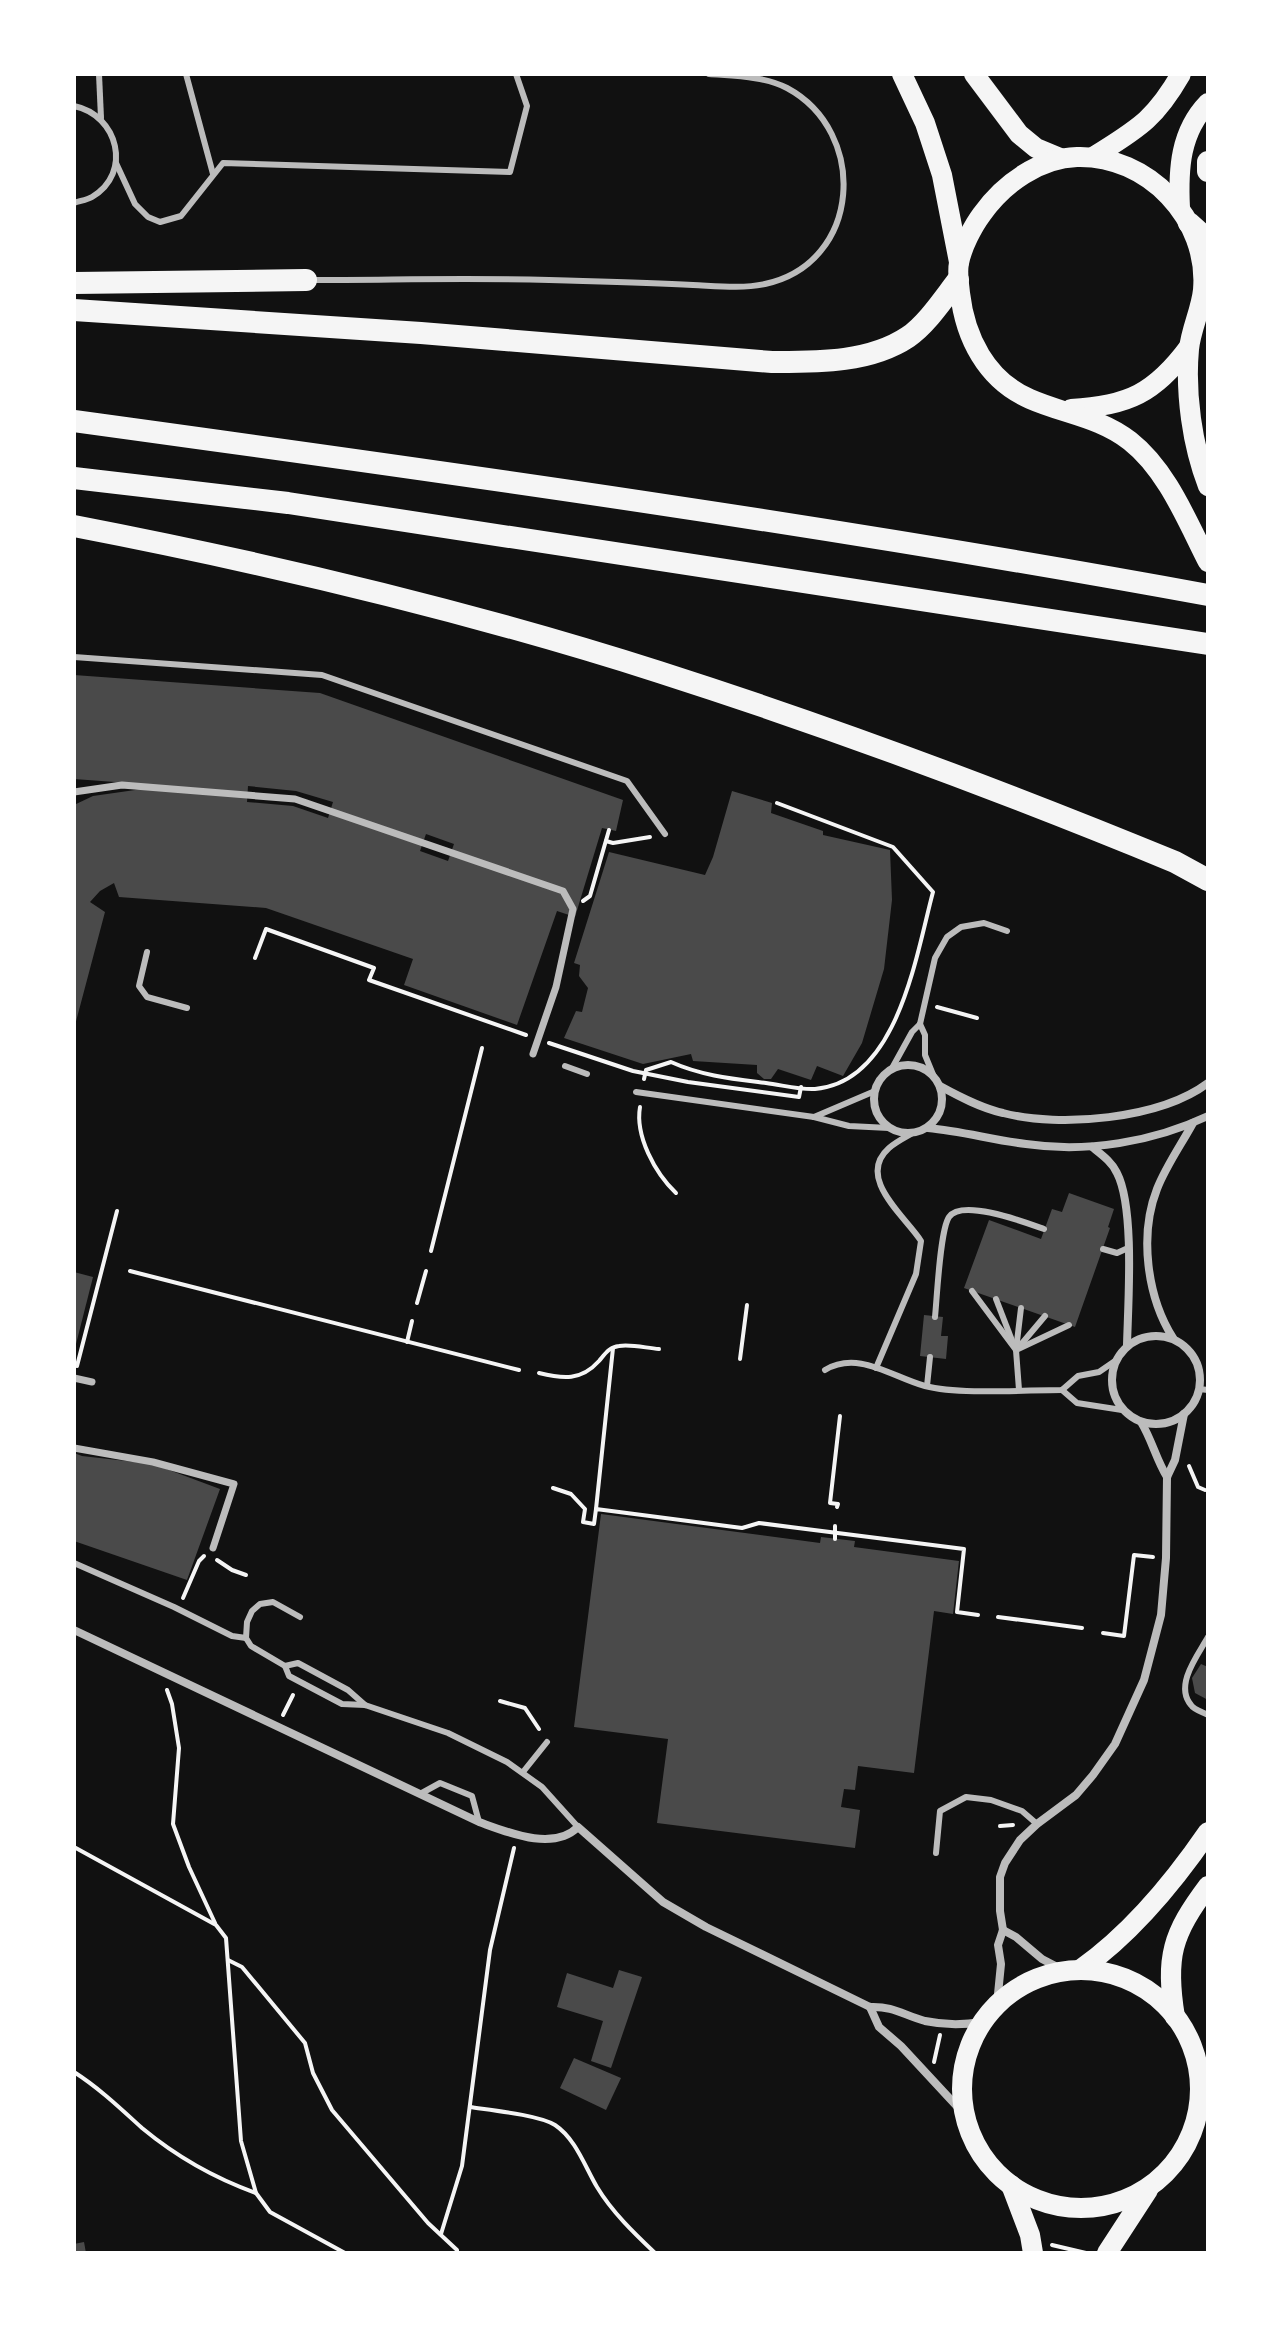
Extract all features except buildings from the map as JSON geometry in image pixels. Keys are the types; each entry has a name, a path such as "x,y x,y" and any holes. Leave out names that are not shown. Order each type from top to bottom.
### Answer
{"highway":[{"path":"1208,162 1208,171"},
{"path":"1184,215 1208,240"},
{"path":"74,310 421,333 772,362 810,362 847,359 882,349 909,336 959,271"},
{"path":"74,283 306,280"},
{"path":"74,421 433,470 1046,565 1208,595"},
{"path":"74,478 288,503 1208,644"},
{"path":"74,526 189,548 377,593 515,629 658,672 933,766 1175,862 1208,880"}],"main road":[{"path":"902,74 925,123 942,175 959,271 964,321 978,351 999,379 1029,398 1100,422 1130,441 1147,457 1179,506 1208,562"},
{"path":"974,74 1019,134 1036,148 1060,158"},
{"path":"1093,157 1142,126 1163,105 1181,74"},
{"path":"1208,103 1195,117 1183,147 1178,171 1184,215 1201,255 1203,289 1189,347 1190,409 1199,462 1208,486"},
{"path":"959,271 977,220 989,204 1015,180 1060,158 1113,160 1138,171 1161,187 1184,215"},
{"path":"1064,409 1133,399 1156,385 1189,347"},
{"path":"1150,2186 1108,2205 1086,2208 1042,2202 1011,2185 988,2164 976,2146 965,2115 962,2084 965,2062 982,2022 997,2004 1017,1988 1072,1970 1102,1954 1140,1919 1208,1832"},
{"path":"1175,2017 1171,1986 1175,1942 1184,1918 1208,1886"},
{"path":"1072,1970 1098,1970 1139,1985 1159,1999 1175,2017 1195,2055 1199,2075 1200,2097 1190,2138 1179,2156 1150,2186 1107,2253"},
{"path":"1011,2185 1030,2235 1040,2248"}],"street":[{"path":"74,792 122,785 295,799 563,891 573,909 556,987 533,1054"},
{"path":"928,1128 941,1109 940,1086 934,1077 919,1067 900,1066 884,1075 875,1091 875,1108 889,1128 911,1134 928,1128 1028,1145 1092,1147 1165,1134 1208,1116"},
{"path":"940,1086 1002,1113 1061,1120 1124,1115 1169,1103 1208,1083"},
{"path":"1141,1422 1163,1424 1184,1414 1204,1390 1194,1358 1173,1338 1162,1321 1153,1294 1149,1244 1152,1209 1161,1180 1193,1123"},
{"path":"1092,1147 1106,1157 1122,1185 1128,1248 1127,1345"},
{"path":"1167,1477 1151,1438 1141,1422 1122,1410 1112,1390 1111,1380 1115,1361 1127,1345 1147,1336 1173,1338"},
{"path":"74,1375 92,1382"},
{"path":"997,2004 1001,1964 998,1945 1003,1930 1000,1877 1012,1851 1037,1824 1076,1795 1093,1775 1115,1744 1144,1680 1161,1615 1166,1558 1167,1477 1175,1460 1184,1414"},
{"path":"74,1448 153,1462 234,1484 213,1548"},
{"path":"74,1630 479,1822 516,1835 561,1839 570,1836 578,1827 663,1902 706,1927 870,2007 888,2006 928,2021 961,2025 982,2022"},
{"path":"1003,1930 1042,1959 1072,1970"},
{"path":"870,2007 879,2027 901,2046 965,2115"}],"lane":[{"path":"99,74 102,120"},
{"path":"186,74 213,174"},
{"path":"74,106 102,120 115,140 116,163 135,204 148,217 160,222 181,216 223,163 510,172 527,106 516,74"},
{"path":"306,280 566,280 736,286 767,283 792,273 827,243 840,209 845,190 845,171 833,133 821,115 784,86 709,74"},
{"path":"74,203 92,197 108,182 116,163"},
{"path":"74,657 322,675 627,781 665,834"},
{"path":"891,1070 912,1032 920,1024 935,958 947,937 961,927 984,923 1007,931"},
{"path":"147,952 139,986 147,997 187,1008"},
{"path":"920,1024 925,1035 925,1055 934,1077"},
{"path":"565,1066 587,1074"},
{"path":"814,1117 875,1091"},
{"path":"638,1095 814,1117 849,1126 889,1128"},
{"path":"876,1368 916,1274 921,1253 921,1241 888,1200 879,1179 885,1153 911,1134"},
{"path":"935,1317 948,1218 952,1214 966,1210 1000,1214 1044,1229"},
{"path":"997,1223 1000,1214"},
{"path":"1020,1232 1023,1227 1032,1225"},
{"path":"1103,1249 1117,1253 1128,1248"},
{"path":"972,1291 1016,1350"},
{"path":"996,1299 1016,1350"},
{"path":"1019,1390 1016,1350 1021,1308"},
{"path":"1016,1350 1045,1316"},
{"path":"1016,1350 1069,1325"},
{"path":"927,1386 930,1357"},
{"path":"825,1370 835,1364 857,1361 927,1386 1062,1390 1077,1403 1122,1410"},
{"path":"1062,1390 1078,1376 1099,1372 1115,1361"},
{"path":"74,1563 232,1636 246,1638"},
{"path":"300,1617 273,1602 260,1604 247,1622 246,1638 251,1646 285,1666 289,1676 342,1704 365,1705 448,1733 523,1772 542,1787 578,1827"},
{"path":"1208,1637 1189,1669 1186,1683 1187,1697 1192,1707 1208,1715"},
{"path":"285,1666 298,1663 348,1690 365,1705"},
{"path":"523,1772 547,1742"},
{"path":"420,1794 440,1783 472,1796 479,1822"},
{"path":"936,1853 940,1811 966,1797 991,1800 1022,1811 1037,1824"}],"path":[{"path":"644,1083 646,1070 671,1062 720,1077 815,1089 841,1081 858,1070 885,1041 900,1012 933,892 893,847 777,803"},
{"path":"573,909 590,896 609,830"},
{"path":"606,841 613,843 665,834"},
{"path":"255,958 266,929 374,968 369,980 633,1071 799,1097 801,1087"},
{"path":"940,1007 977,1018"},
{"path":"487,1029 489,1022"},
{"path":"431,1251 482,1048"},
{"path":"638,1095 637,1124 660,1175 676,1193"},
{"path":"74,1375 117,1211"},
{"path":"104,1265 111,1266"},
{"path":"130,1271 519,1370"},
{"path":"417,1303 426,1271"},
{"path":"740,1359 747,1305"},
{"path":"407,1342 412,1321"},
{"path":"539,1373 572,1378 583,1374 619,1346 659,1349"},
{"path":"553,1488 571,1494 585,1509 583,1522 594,1524 613,1348"},
{"path":"837,1507 838,1504 830,1503 840,1416"},
{"path":"1185,1459 1198,1487 1205,1490"},
{"path":"596,1509 742,1528 759,1523 964,1549 957,1612 978,1615"},
{"path":"174,1607 185,1596 199,1561 213,1548 217,1562 246,1575"},
{"path":"1103,1633 1124,1636 1134,1555 1145,1556"},
{"path":"998,1617 1082,1628"},
{"path":"156,1669 172,1704 178,1735 173,1824 189,1867 216,1925 226,1938 241,2141 256,2193 270,2212 345,2253"},
{"path":"278,1726 293,1695 293,1688"},
{"path":"500,1701 525,1708 539,1729"},
{"path":"441,2234 462,2166 490,1950 516,1835"},
{"path":"74,1847 216,1925"},
{"path":"228,1960 242,1967 305,2043 313,2073 332,2110 457,2253"},
{"path":"933,2064 941,2033"},
{"path":"74,2072 194,2166 219,2180 256,2193"},
{"path":"470,2107 555,2125 578,2151 598,2189 630,2229 655,2253"},
{"path":"1040,2248 1086,2253"}]}
